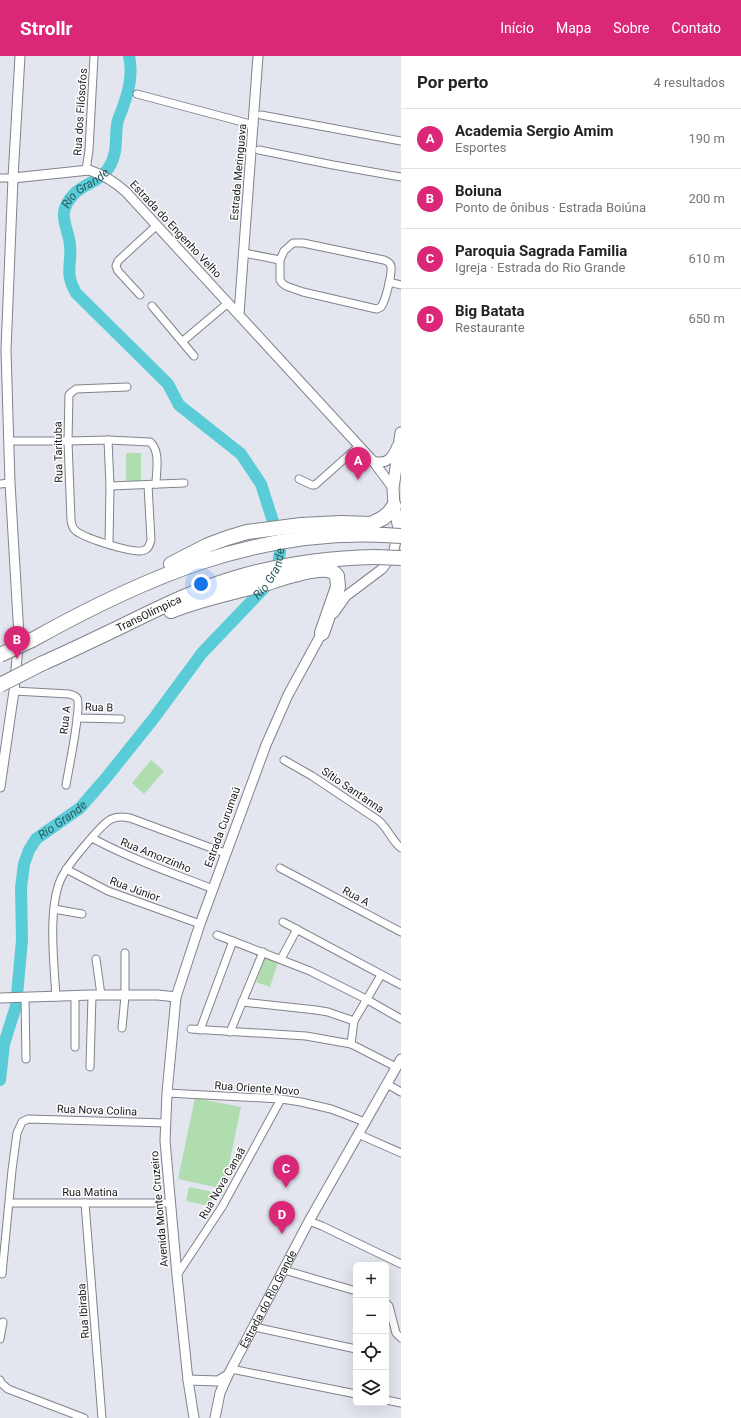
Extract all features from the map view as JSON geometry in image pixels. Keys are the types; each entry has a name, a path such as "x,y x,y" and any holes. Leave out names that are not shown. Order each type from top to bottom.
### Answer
{"highway":[{"path":"58,626 72,614 208,545 227,538 266,529 301,524 371,524 382,518 394,506"},
{"path":"0,655 32,640 121,593 174,571 226,554 266,544 330,535 400,534"},
{"name":"TransOlímpica","path":"0,685 142,616 204,589 241,576 264,570 286,572 324,560 374,556 401,558"},
{"path":"116,629 129,629 135,627 181,608 220,595 261,584 286,572 331,570 337,576 338,587 322,633"}],"main road":[{"path":"400,437 393,488 394,506 400,534"}],"street":[{"path":"0,787 14,691 19,636 10,483 10,441 3,350 20,56"},
{"name":"Rua dos Filósofos","path":"88,170 94,56"},
{"name":"Estrada Meringuava","path":"239,314 258,56"},
{"path":"137,94 254,125"},
{"path":"262,115 401,141"},
{"path":"259,150 401,177"},
{"name":"Estrada do Engenho Velho","path":"13,178 88,170 99,173 115,182 239,314 373,461 393,488"},
{"path":"0,178 13,178"},
{"path":"140,294 118,272 116,266 118,261 156,226"},
{"path":"293,243 303,243 384,260 390,265 383,304 379,308 372,308 303,292 286,286 280,280 280,260 288,246 293,243"},
{"path":"244,253 280,260"},
{"path":"388,282 401,284"},
{"path":"183,342 226,301 241,290"},
{"path":"152,306 194,356"},
{"name":"Rua Tarituba","path":"127,387 76,389 69,395 68,442 72,526 76,531 82,534 109,544 136,552 144,551 148,548 151,540 148,486"},
{"path":"373,461 381,462 389,460 400,437"},
{"path":"10,441 68,442 108,440 150,442 155,448 157,454 156,484"},
{"path":"108,440 110,486 109,544"},
{"path":"299,479 315,485 359,446"},
{"path":"0,484 10,483"},
{"path":"110,486 148,486 156,484 184,483"},
{"name":"Estrada Curumaú","path":"176,997 225,853 266,745 299,674 337,607 346,596 382,569 393,554 400,534"},
{"name":"Rua A","path":"14,691 69,694 75,695 78,700 77,718 66,785"},
{"name":"Rua B","path":"77,718 121,719"},
{"name":"Sítio Sant'anna","path":"284,760 317,779 378,820 383,824 394,841 401,848"},
{"path":"56,997 53,925 56,891 66,870 92,838 111,819 117,816 123,817 176,834 225,853"},
{"name":"Rua Amorzinho","path":"92,838 143,862 213,889"},
{"name":"Rua A","path":"280,868 401,932"},
{"name":"Rua Júnior","path":"66,870 108,891 200,924"},
{"path":"54,909 82,914"},
{"path":"283,922 401,985"},
{"path":"281,959 297,929"},
{"path":"217,935 310,971 366,999 401,1019"},
{"path":"200,1030 233,941"},
{"path":"122,1028 125,952"},
{"path":"230,1032 262,952"},
{"path":"90,1067 97,995 96,959"},
{"path":"351,1044 354,1021 381,975"},
{"path":"3,998 97,995 158,995 176,997"},
{"path":"75,996 75,1047"},
{"name":"Avenida Monte Cruzeiro","path":"176,997 167,1093 166,1156 188,1380 194,1418"},
{"path":"23,998 26,1059"},
{"path":"242,1002 328,1012 354,1021"},
{"path":"191,1029 306,1036 351,1044 396,1068"},
{"name":"Estrada do Rio Grande","path":"229,1372 309,1222 401,1058"},
{"path":"386,1084 401,1092"},
{"name":"Rua Oriente Novo","path":"167,1093 281,1099 330,1109 365,1122"},
{"name":"Rua Nova Canaã","path":"177,1276 222,1207 281,1099"},
{"name":"Rua Nova Colina","path":"10,1203 17,1132 22,1122 28,1119 166,1123"},
{"path":"358,1134 401,1153"},
{"path":"2,1274 10,1203"},
{"name":"Rua Matina","path":"10,1203 171,1203"},
{"name":"Rua Ibiraba","path":"85,1203 102,1418"},
{"path":"309,1222 322,1226 401,1264"},
{"path":"284,1270 353,1290"},
{"path":"389,1306 396,1333 401,1338"},
{"path":"0,1339 3,1322"},
{"path":"254,1327 353,1349"},
{"path":"215,1418 221,1384 229,1372 353,1393"},
{"path":"0,1380 8,1389 84,1418"},
{"path":"188,1380 221,1384"},
{"path":"389,1401 401,1403"}],"green space":[{"path":"126,453 141,453 141,481 126,481"},
{"path":"151,760 164,771 144,794 132,783"},
{"path":"265,958 278,962 270,987 256,982"},
{"path":"195,1098 241,1107 224,1189 178,1179"},
{"path":"189,1187 213,1192 210,1206 186,1201"}],"waterway":[{"name":"Rio Grande","path":"0,1080 4,1044 16,1006 22,940 21,888 24,864 29,850 36,839 80,808 106,778 154,718 202,653 266,586 278,565 280,552 279,540 261,484 241,454 179,405 168,384 76,293 70,280 70,245 64,220 65,208 68,201 74,194 101,177 111,163 116,147 117,124 129,88 131,69 129,56"}],"place":[{"name":"Academia Sergio Amim","path":"358,480"},
{"name":"Boiuna","path":"17,659"},
{"name":"Paroquia Sagrada Familia","path":"286,1188"},
{"name":"Big Batata","path":"282,1234"}]}
